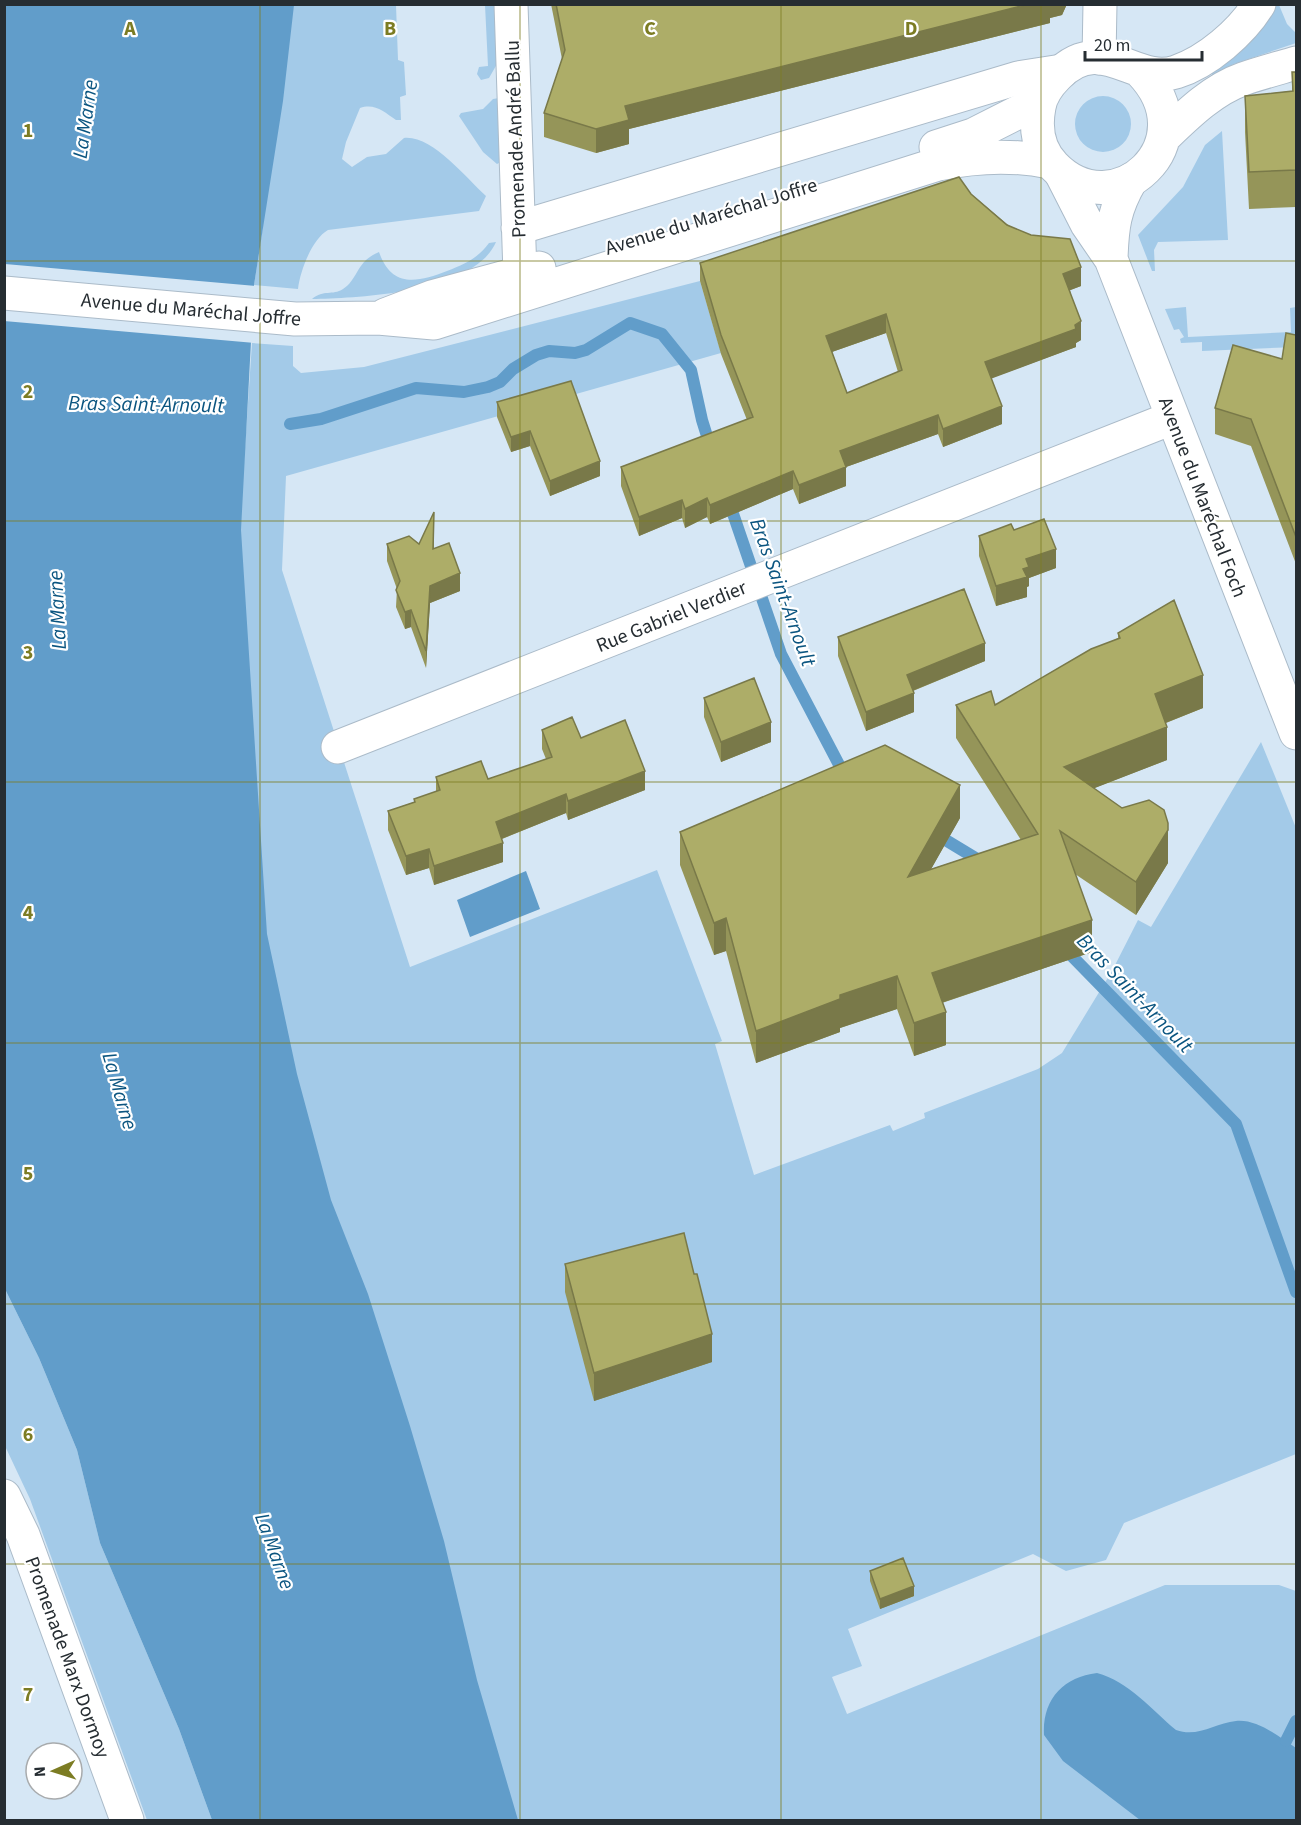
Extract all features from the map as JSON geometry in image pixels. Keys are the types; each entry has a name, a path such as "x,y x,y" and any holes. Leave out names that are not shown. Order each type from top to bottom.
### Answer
{"street":[{"name":"Promenade André Ballu","path":"511,4 520,274"},
{"path":"1099,58 1100,4"},
{"path":"1141,72 1175,73 1230,40 1259,4"},
{"name":"Avenue du Maréchal Joffre","path":"4,294 295,319 378,318 434,323 938,164 981,156 1026,157 1056,168 1078,183 1095,188 1114,186 1131,180 1146,170 1157,155 1164,137 1166,119 1162,101 1154,85 1141,72 1124,62 1099,58 1075,63 1062,71 1049,85 1040,101 1036,122 1040,144 1056,168"},
{"name":"Avenue du Maréchal Joffre","path":"1164,137 1184,118 1224,88 1241,79 1296,63"},
{"name":"Avenue du Maréchal Joffre","path":"518,228 1018,78 1062,71"},
{"name":"Avenue du Maréchal Joffre","path":"378,318 432,297 520,274 963,138 1040,101"},
{"name":"Avenue du Maréchal Foch","path":"1056,168 1087,224 1111,260 1296,733"},
{"name":"Avenue du Maréchal Foch","path":"1111,260 1117,204 1131,180"},
{"name":"Rue Gabriel Verdier","path":"338,747 1172,418"},
{"name":"Promenade Marx Dormoy","path":"4,1496 23,1535 127,1821"}],"shaded area":[{"path":"251,5 396,5 398,60 404,62 406,95 400,97 401,120 396,120 375,107 360,108 346,142 342,159 352,167 367,157 386,154 404,138 426,143 448,159 486,196 479,211 328,230 322,234 312,248 301,273 298,289 254,285 263,226"},
{"path":"485,5 495,5 497,64 489,78 481,80 477,74 479,67 488,66"},
{"path":"1275,5 1279,5 1287,24 1296,33 1296,43 1234,64 1213,76 1211,73"},
{"path":"1103,96 1118,101 1126,109 1131,124 1126,139 1118,147 1103,152 1088,147 1080,139 1075,124 1080,109 1088,101"},
{"path":"499,98 501,162 497,164 483,152 459,116 461,113 483,109 493,99"},
{"path":"1222,131 1228,240 1158,242 1154,250 1155,271 1152,271 1138,235 1183,187 1205,145"},
{"path":"496,242 484,259 465,272 441,282 385,294 312,299 320,294 343,289 352,281 361,265 379,252 384,264 391,272 407,280 416,280 460,266 476,257 489,243"},
{"path":"700,281 721,353 286,476 282,570 410,967 657,870 722,1041 715,1044 754,1175 890,1125 893,1131 925,1118 924,1113 1038,1069 1062,1053 1112,971 1138,920 1151,927 1261,742 1296,828 1296,1454 1124,1523 1106,1560 1066,1571 1033,1554 848,1629 862,1666 832,1677 847,1714 1165,1585 1279,1585 1296,1591 1296,1820 480,1820 212,940 252,343 293,346 293,366 301,373 364,367"},
{"path":"1186,307 1188,337 1291,332 1290,308 1296,307 1296,347 1202,351 1202,342 1181,343 1180,339 1184,337 1179,329 1174,330 1165,309"},
{"path":"5,1289 39,1358 77,1450 100,1543 179,1729 212,1820 147,1820 30,1499 5,1446"}],"water":[{"name":"La Marne","path":"5,5 294,5 283,101 254,285 241,530 267,934 297,1074 331,1200 368,1294 410,1426 444,1541 477,1680 518,1820 212,1820 179,1729 100,1543 77,1450 39,1358 5,1289"},
{"path":"526,871 540,909 470,937 457,900"},
{"path":"1097,1673 1129,1689 1176,1730 1192,1732 1228,1722 1244,1721 1268,1730 1296,1748 1296,1820 1140,1820 1063,1761 1044,1735 1047,1711 1057,1692 1074,1679"}],"pier":[{"path":"5,264 257,286 255,343 4,321"}],"building":[{"path":"556,4 1029,4 625,106 629,120 596,129 544,113 565,50"},
{"path":"1292,72 1296,72 1296,170 1249,172 1245,96 1293,91"},
{"path":"959,177 971,194 1007,225 1031,235 1070,239 1081,267 1063,274 1081,321 1075,325 1076,329 985,362 1002,406 943,429 938,415 840,451 846,467 799,485 793,471 710,505 707,498 685,509 682,500 639,517 621,467 753,417 721,335 700,263","holes":["886,314 902,370 847,393 826,336"]},
{"path":"1286,333 1296,335 1296,537 1251,419 1215,408 1233,345 1282,359"},
{"path":"571,381 600,461 550,481 530,431 511,437 497,402"},
{"path":"434,512 433,549 449,543 460,573 430,586 426,651 411,610 405,612 396,590 400,581 387,544 409,536 419,544"},
{"path":"1044,519 1056,549 1026,559 1029,567 1023,569 1027,577 996,586 979,536 1011,524 1014,530"},
{"path":"964,589 985,643 907,675 914,693 866,712 838,637"},
{"path":"1174,600 1203,675 1155,694 1167,727 1064,767 1122,808 1149,800 1164,810 1168,830 1136,882 1060,831 1092,920 932,973 946,1012 914,1023 897,976 840,995 840,999 756,1031 726,918 714,923 680,832 885,745 960,785 908,877 1038,834 956,705 991,691 995,705 1091,649 1120,638 1118,633"},
{"path":"754,678 771,722 721,742 704,698"},
{"path":"572,717 581,738 625,720 645,771 568,801 566,794 496,822 503,843 434,866 429,849 406,856 388,811 440,790 436,777 481,761 488,779 552,757 542,730"},
{"path":"684,1233 712,1334 594,1373 565,1264"},
{"path":"903,1558 914,1586 880,1599 870,1571"}],"waterway":[{"name":"Bras Saint-Arnoult","path":"290,424 321,419 416,388 464,392 488,387 500,382 513,369 536,355 549,351 575,353 586,350 630,323 662,334 691,370 711,449"},
{"name":"Bras Saint-Arnoult","path":"728,499 781,654 846,778"},
{"name":"Bras Saint-Arnoult","path":"934,833 985,866"},
{"name":"Bras Saint-Arnoult","path":"1064,948 1236,1124 1296,1292"},
{"name":"Bras Saint-Arnoult","path":"1286,1741 1296,1721"}]}
